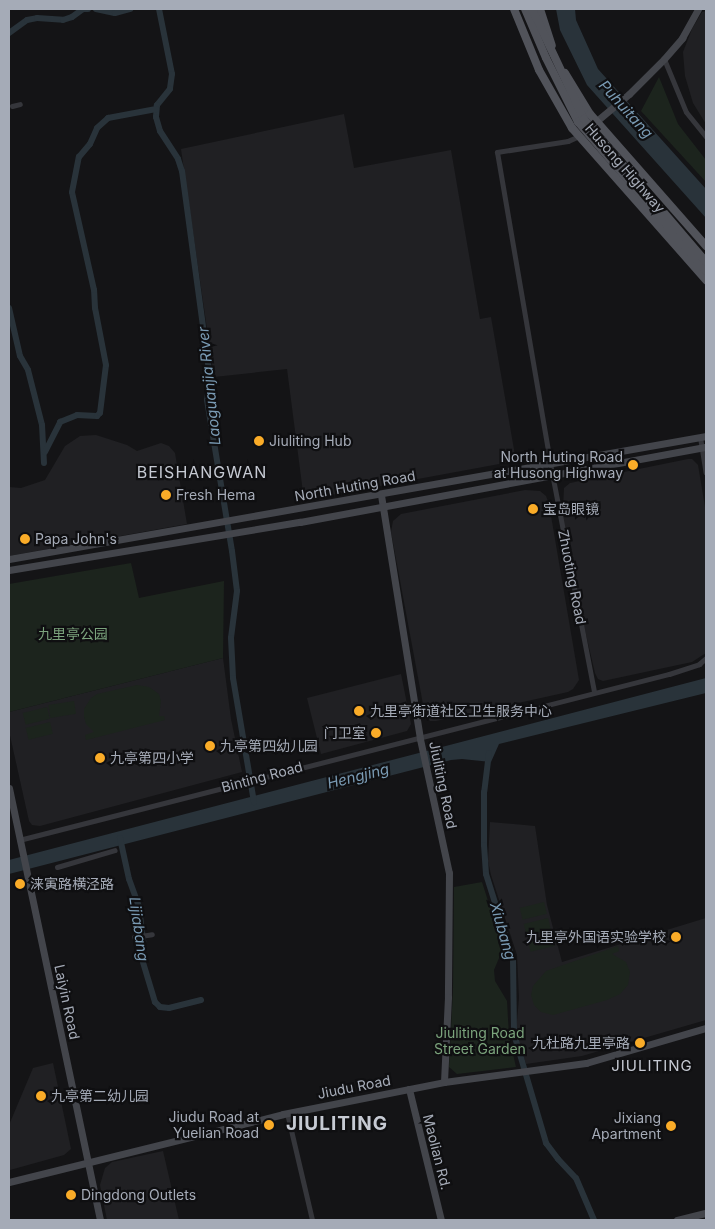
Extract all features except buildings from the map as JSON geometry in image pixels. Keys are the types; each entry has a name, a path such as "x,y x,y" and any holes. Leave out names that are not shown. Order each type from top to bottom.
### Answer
{"main road":[{"name":"Husong Highway","path":"514,9 539,70 579,136 706,280"},
{"path":"525,9 546,58 578,122 706,271"},
{"path":"532,9 584,119 706,262"},
{"name":"Husong Highway","path":"540,9 555,56 597,121 706,246"}],"street":[{"path":"579,136 629,94 664,59 682,38 698,9"},
{"path":"664,59 686,112 706,136"},
{"path":"12,106 20,104"},
{"name":"Zhuoting Road","path":"579,136 568,141 496,152 550,463 594,692"},
{"path":"703,437 706,473"},
{"name":"North Huting Road","path":"9,560 703,437"},
{"name":"North Huting Road","path":"9,570 238,533 704,447"},
{"name":"Jiuliting Road","path":"381,494 422,748 449,873 448,997 444,1082"},
{"name":"Binting Road","path":"20,840 420,736 670,674 699,664 706,658"},
{"name":"Laiyin Road","path":"9,788 100,1220"},
{"path":"57,867 115,850"},
{"path":"134,937 152,934"},
{"name":"Jiudu Road","path":"9,1182 287,1113 444,1082 586,1063 706,1028"},
{"name":"Maolian Rd.","path":"409,1089 441,1220"},
{"path":"287,1113 312,1220"},
{"path":"677,1220 706,1213"}],"shaded area":[{"path":"706,11 706,124 693,103 685,76 683,52 692,29 702,12"},
{"path":"344,114 354,168 451,150 480,319 491,317 516,461 304,500 287,369 214,377 181,149"},
{"path":"96,435 127,445 137,451 161,443 169,446 175,453 187,524 9,556 9,487 21,488 45,480 65,446 80,436"},
{"path":"692,459 698,465 706,513 706,653 692,662 603,681 598,679 595,673 562,532 564,488 570,483"},
{"path":"525,490 540,491 546,496 549,504 579,680 573,689 568,692 430,721 425,715 391,532 393,521 401,514"},
{"name":"九亭第四小学","path":"223,658 231,719 242,772 40,826 32,825 29,821 9,731 9,712"},
{"name":"九里亭街道社区卫生服务中心","path":"401,674 411,724 407,731 321,754 307,698"},
{"name":"九里亭外国语实验学校","path":"490,822 535,826 547,905 562,962 706,918 706,1020 582,1056 526,1064 516,1033 519,998 517,955 488,861"},
{"name":"九亭第二幼儿园","path":"53,1063 71,1149 64,1155 10,1170 9,1125 33,1068"},
{"path":"163,1151 179,1220 107,1220 100,1185 105,1168 112,1162"}],"green space":[{"path":"659,77 678,124 706,160 706,182 641,111"},
{"name":"九里亭公园","path":"131,563 139,598 224,581 223,658 9,712 9,584"},
{"path":"137,685 149,687 159,694 161,701 159,716 164,716 165,720 86,740 85,735 94,732 86,724 84,717 84,709 91,698 97,694"},
{"path":"74,701 76,714 50,718 48,705"},
{"path":"47,707 50,719 26,725 23,713"},
{"path":"50,722 53,734 29,740 26,728"},
{"name":"Jiuliting Road Street Garden","path":"482,882 502,945 502,951 494,970 495,981 507,1001 509,1036 516,1067 457,1074 449,1067 453,991 454,887"},
{"path":"544,902 547,914 523,920 520,908"},
{"path":"548,918 551,930 527,936 524,924"},
{"path":"552,934 555,946 531,952 528,940"},
{"path":"618,946 619,951 612,954 626,962 630,972 628,985 620,994 607,1000 553,1015 541,1012 534,1005 531,995 533,986 546,971"}],"water":[{"name":"Puhuitang","path":"556,9 575,9 576,20 598,69 706,189 706,218 587,85 560,30"},
{"name":"Hengjing","path":"706,678 706,693 499,744 491,762 462,759 451,760 9,874 9,860"}],"waterway":[{"path":"9,33 27,20 37,18 63,20 72,17 83,9 88,9"},
{"path":"96,9 115,13 130,9"},
{"name":"Laoguanjia River","path":"159,9 172,74 170,89 157,105 156,117 160,131 178,159 182,171 210,377 207,400 237,591 231,638 233,678 254,802"},
{"path":"45,452 60,422 77,415 97,416 100,413 106,365 95,308 94,290 72,192 79,157 90,144 97,128 108,118 156,109"},
{"path":"9,308 20,356 28,370 42,425 44,463"},
{"name":"Xiubang","path":"489,753 484,792 486,874 513,960 514,1034 546,1143 576,1178 594,1220"},
{"name":"Lijiabang","path":"120,838 129,879 139,907 143,942 142,959 155,1002 160,1007 169,1008 201,1000"}],"place":[{"name":"Jiuliting Hub","path":"259,441"},
{"name":"North Huting Road at Husong Highway","path":"633,465"},
{"name":"Fresh Hema","path":"166,495"},
{"name":"宝岛眼镜","path":"533,509"},
{"name":"Papa John's","path":"25,539"},
{"name":"九里亭街道社区卫生服务中心","path":"359,711"},
{"name":"门卫室","path":"376,733"},
{"name":"九亭第四幼儿园","path":"210,746"},
{"name":"九亭第四小学","path":"100,758"},
{"name":"涞寅路横泾路","path":"20,884"},
{"name":"九里亭外国语实验学校","path":"676,937"},
{"name":"九杜路九里亭路","path":"640,1043"},
{"name":"九亭第二幼儿园","path":"41,1096"},
{"name":"Jiudu Road at Yuelian Road","path":"269,1125"},
{"name":"Jixiang Apartment","path":"671,1126"},
{"name":"Dingdong Outlets","path":"71,1195"}],"district":[{"name":"BEISHANGWAN","path":"202,472"},
{"name":"JIULITING","path":"652,1066"},
{"name":"JIULITING","path":"337,1124"}]}
